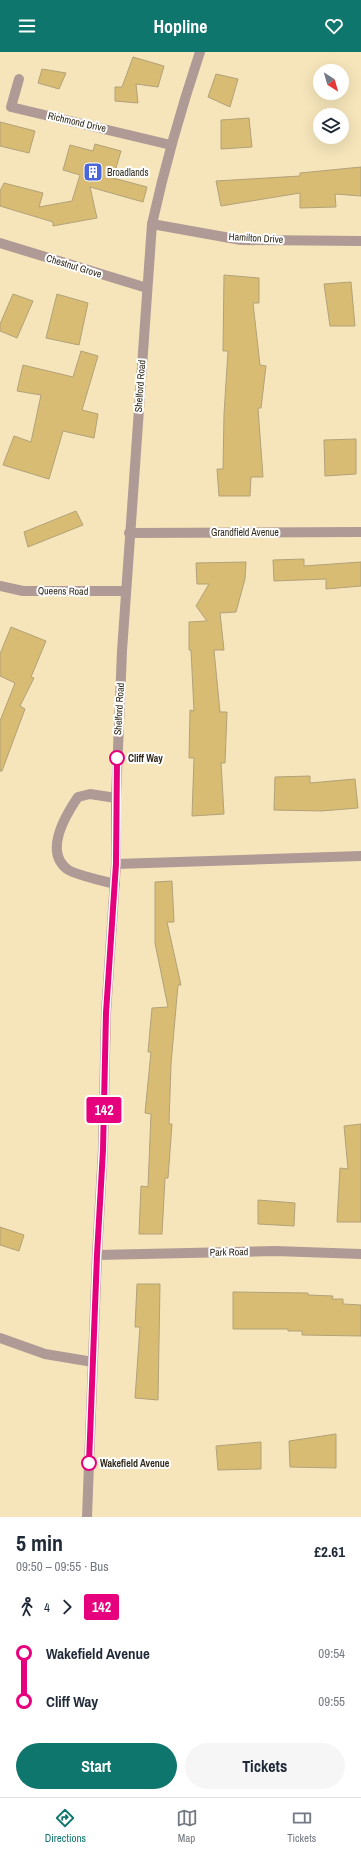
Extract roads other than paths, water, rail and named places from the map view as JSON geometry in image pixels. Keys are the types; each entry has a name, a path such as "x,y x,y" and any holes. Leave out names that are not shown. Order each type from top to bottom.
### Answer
{"street":[{"name":"Shelford Road","path":"87,1517 97,1255 103,1150 106,1013 116,864 116,798 126,592 147,288 152,224 171,145 200,52"},
{"name":"Richmond Drive","path":"19,79 11,107 171,145"},
{"name":"Hamilton Drive","path":"152,224 241,240 361,241"},
{"name":"Chestnut Grove","path":"0,243 147,288"},
{"name":"Grandfield Avenue","path":"129,533 361,532"},
{"name":"Queens Road","path":"0,586 24,591 126,592"},
{"path":"115,884 68,870 59,859 56,848 64,823 78,797 90,794 116,798"},
{"path":"116,864 361,856"},
{"name":"Park Road","path":"97,1255 275,1251 361,1254"},
{"path":"0,1338 45,1354 93,1362"}],"place":[{"name":"Broadlands","path":"93,172"},
{"name":"Cliff Way","path":"117,758"},
{"name":"Wakefield Avenue","path":"89,1463"}]}
